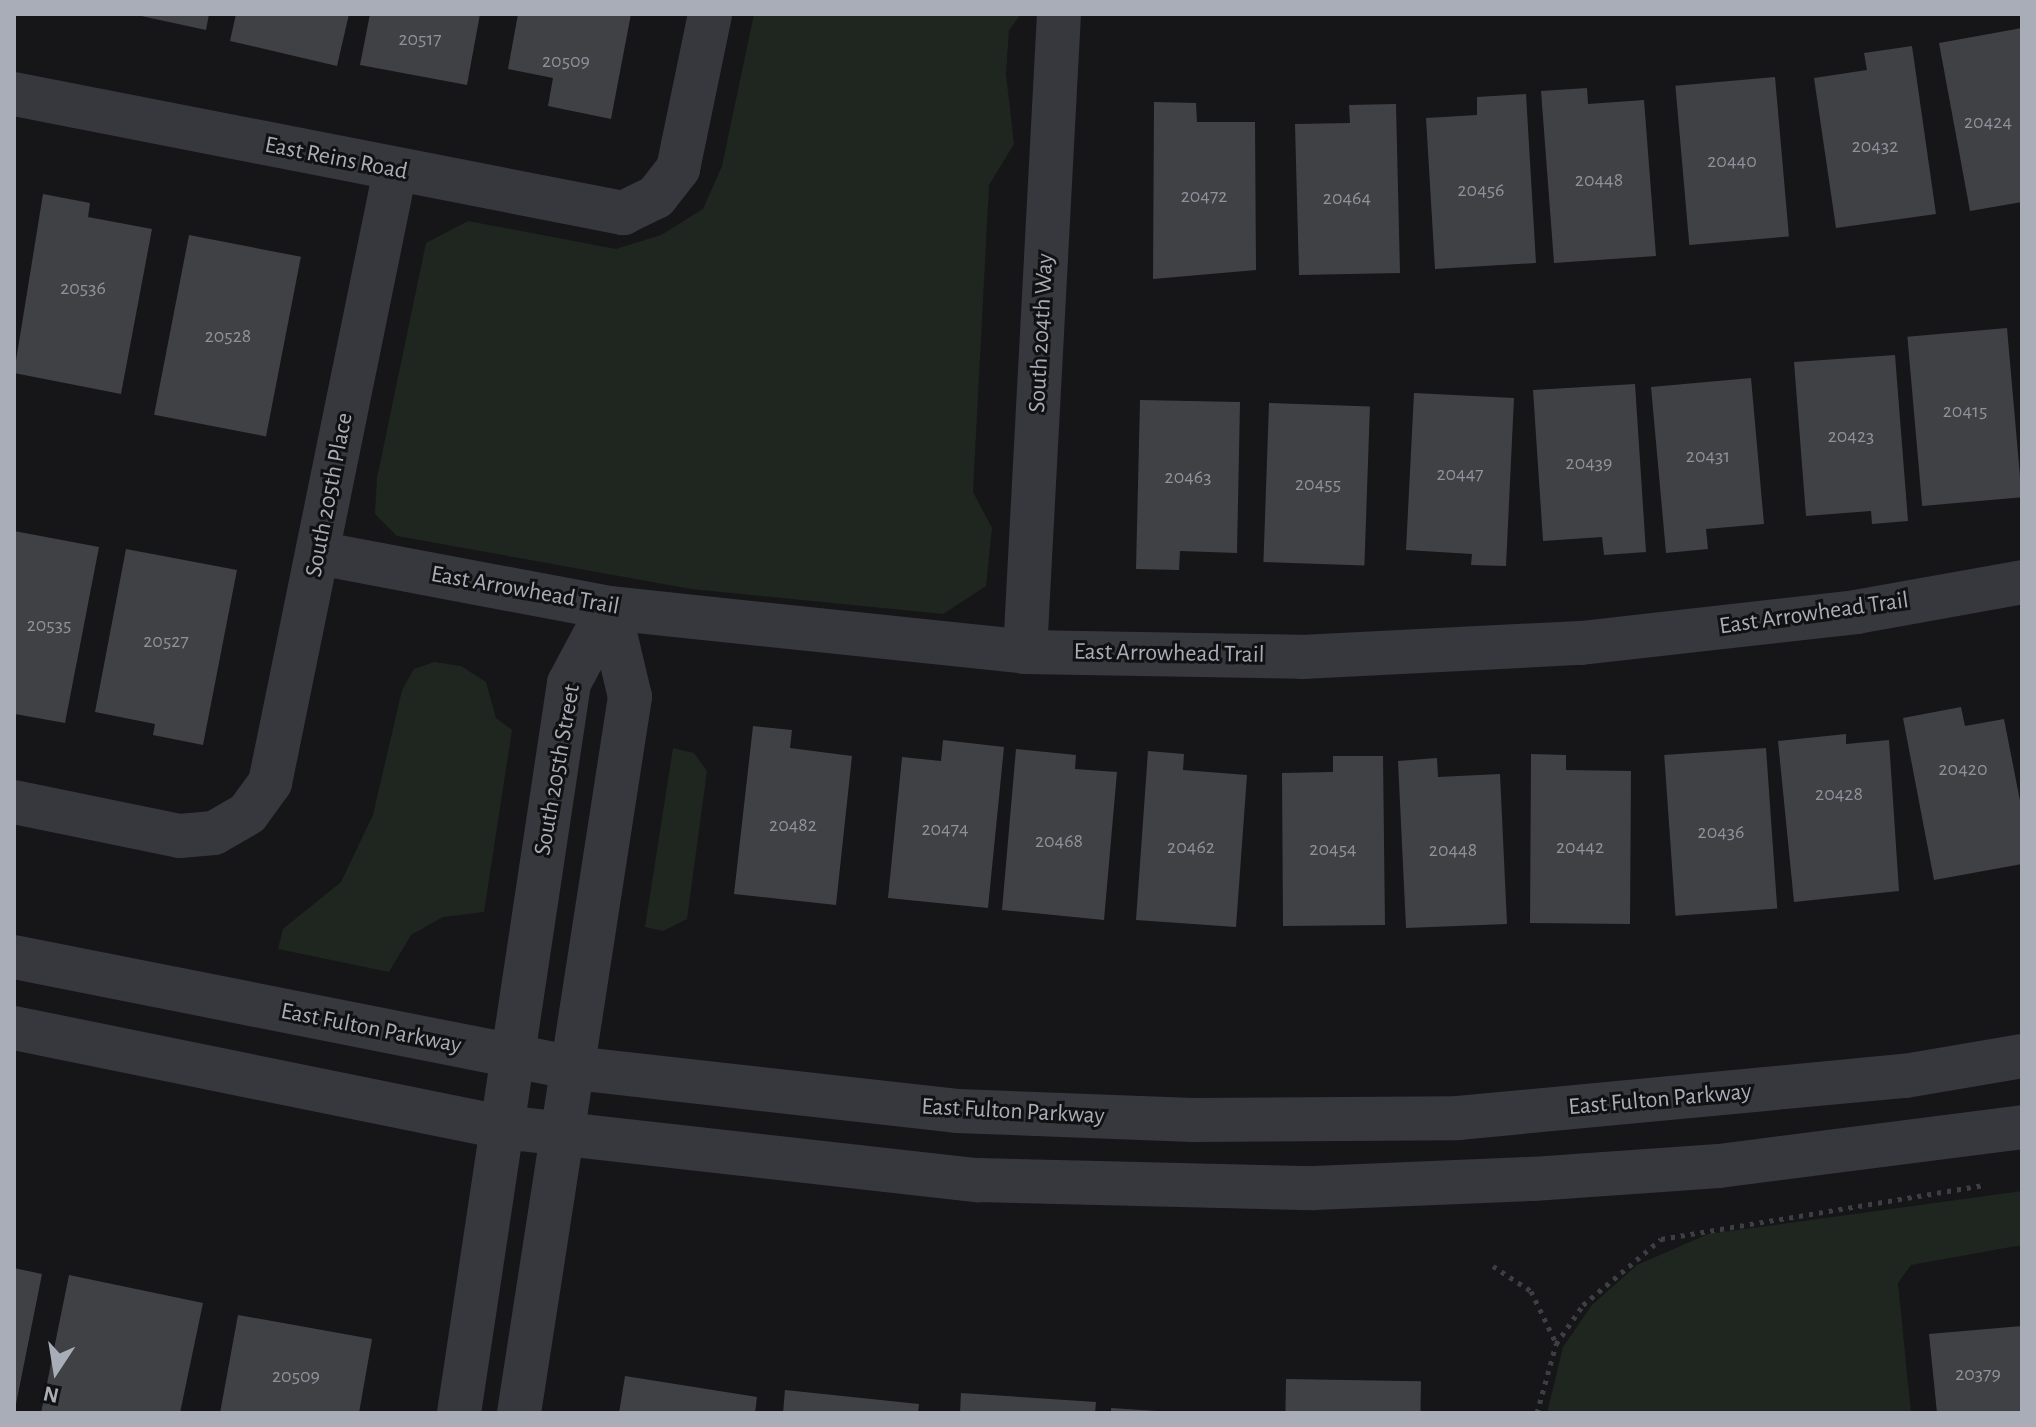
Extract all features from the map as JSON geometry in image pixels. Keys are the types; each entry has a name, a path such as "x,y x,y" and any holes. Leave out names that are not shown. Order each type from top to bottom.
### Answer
{"street":[{"name":"East Reins Road","path":"14,94 587,210 623,213 656,197 678,169 710,14"},
{"name":"South 204th Way","path":"1025,652 1059,14"},
{"name":"South 205th Place","path":"14,802 180,836 214,833 248,813 274,771 395,171"},
{"name":"East Arrowhead Trail","path":"318,553 609,608 1025,652 1302,657 1581,643 1856,612 2022,582"},
{"name":"South 205th Street","path":"459,1413 569,683 609,608"},
{"path":"519,1413 630,697 609,608"},
{"name":"East Fulton Parkway","path":"14,957 574,1068 944,1110 1271,1119 1458,1118 1668,1100 2022,1056"},
{"path":"14,1028 563,1137 978,1180 1314,1188 1719,1166 2022,1127"}],"path":[{"path":"1537,1413 1556,1344 1583,1305 1661,1239 1991,1183"},
{"path":"1493,1266 1531,1291 1556,1344"}],"shaded area":[{"path":"754,14 1021,14 1009,30 1006,74 1014,144 989,185 973,492 992,528 986,586 943,614 691,589 397,536 375,514 377,478 426,243 468,221 616,249 661,235 703,209 722,166"},
{"path":"434,662 461,666 486,682 496,718 512,730 484,912 443,917 411,935 389,972 278,949 283,929 341,882 373,815 402,690 414,669"},
{"path":"673,748 694,753 707,771 687,919 663,931 645,927"},
{"path":"2022,1191 2022,1245 1911,1265 1898,1283 1911,1413 1547,1413 1563,1347 1592,1305 1637,1265 1708,1234"}],"building":[{"path":"132,14 209,14 206,30"},
{"path":"236,14 349,14 337,66 230,41"},
{"path":"370,14 480,14 467,85 360,65"},
{"path":"518,14 631,14 611,119 548,106 553,78 508,69"},
{"path":"2022,28 2022,202 1970,211 1939,43"},
{"path":"1912,46 1936,214 1836,228 1814,78 1867,70 1864,53"},
{"path":"1775,77 1789,236 1689,245 1675,86"},
{"path":"1587,88 1588,104 1644,100 1656,256 1554,263 1541,91"},
{"path":"1526,94 1536,263 1435,269 1426,118 1477,115 1477,97"},
{"path":"1154,102 1196,103 1197,122 1255,122 1256,270 1153,279"},
{"path":"1396,104 1400,273 1299,275 1295,124 1350,123 1349,105"},
{"path":"43,194 90,203 88,217 152,229 121,394 14,373"},
{"path":"189,235 301,257 266,436 154,415"},
{"path":"2007,328 2022,497 1922,506 1907,337"},
{"path":"1895,355 1908,521 1872,524 1871,511 1806,516 1794,362"},
{"path":"1751,378 1764,524 1706,529 1708,549 1666,553 1651,387"},
{"path":"1635,384 1646,552 1604,555 1602,537 1543,541 1533,390"},
{"path":"1414,393 1514,398 1506,566 1471,565 1472,554 1406,550"},
{"path":"1140,400 1240,402 1237,553 1180,551 1179,570 1136,569"},
{"path":"1269,403 1370,407 1364,565 1263,562"},
{"path":"14,531 99,547 65,723 15,714"},
{"path":"126,549 237,570 203,745 153,735 155,724 95,712"},
{"path":"1961,707 1965,726 2004,719 2022,811 2022,864 1934,880 1903,718"},
{"path":"753,726 792,730 790,748 852,756 836,905 734,894"},
{"path":"1846,734 1846,744 1889,740 1899,891 1794,902 1778,741"},
{"path":"943,740 1004,747 988,908 888,898 902,757 941,761"},
{"path":"1766,748 1777,909 1675,916 1664,755"},
{"path":"1016,749 1076,755 1075,769 1117,772 1104,920 1002,910"},
{"path":"1148,751 1184,754 1183,770 1247,775 1236,927 1136,920"},
{"path":"1531,754 1566,755 1566,770 1631,771 1630,924 1530,923"},
{"path":"1333,756 1383,756 1385,925 1283,926 1282,773 1333,772"},
{"path":"1437,758 1438,777 1500,774 1507,924 1406,928 1398,761"},
{"path":"14,1268 42,1274 15,1409 14,1409"},
{"path":"69,1275 203,1303 180,1413 41,1413"},
{"path":"238,1315 372,1339 359,1413 220,1413"},
{"path":"2022,1326 2022,1413 1937,1413 1929,1334"},
{"path":"625,1376 757,1397 755,1413 619,1413"},
{"path":"1286,1379 1421,1381 1420,1413 1285,1413"},
{"path":"785,1390 919,1404 918,1413 783,1413"},
{"path":"961,1393 1096,1402 1095,1413 960,1413"},
{"path":"1111,1408 1157,1411 1157,1413 1111,1413"}]}
